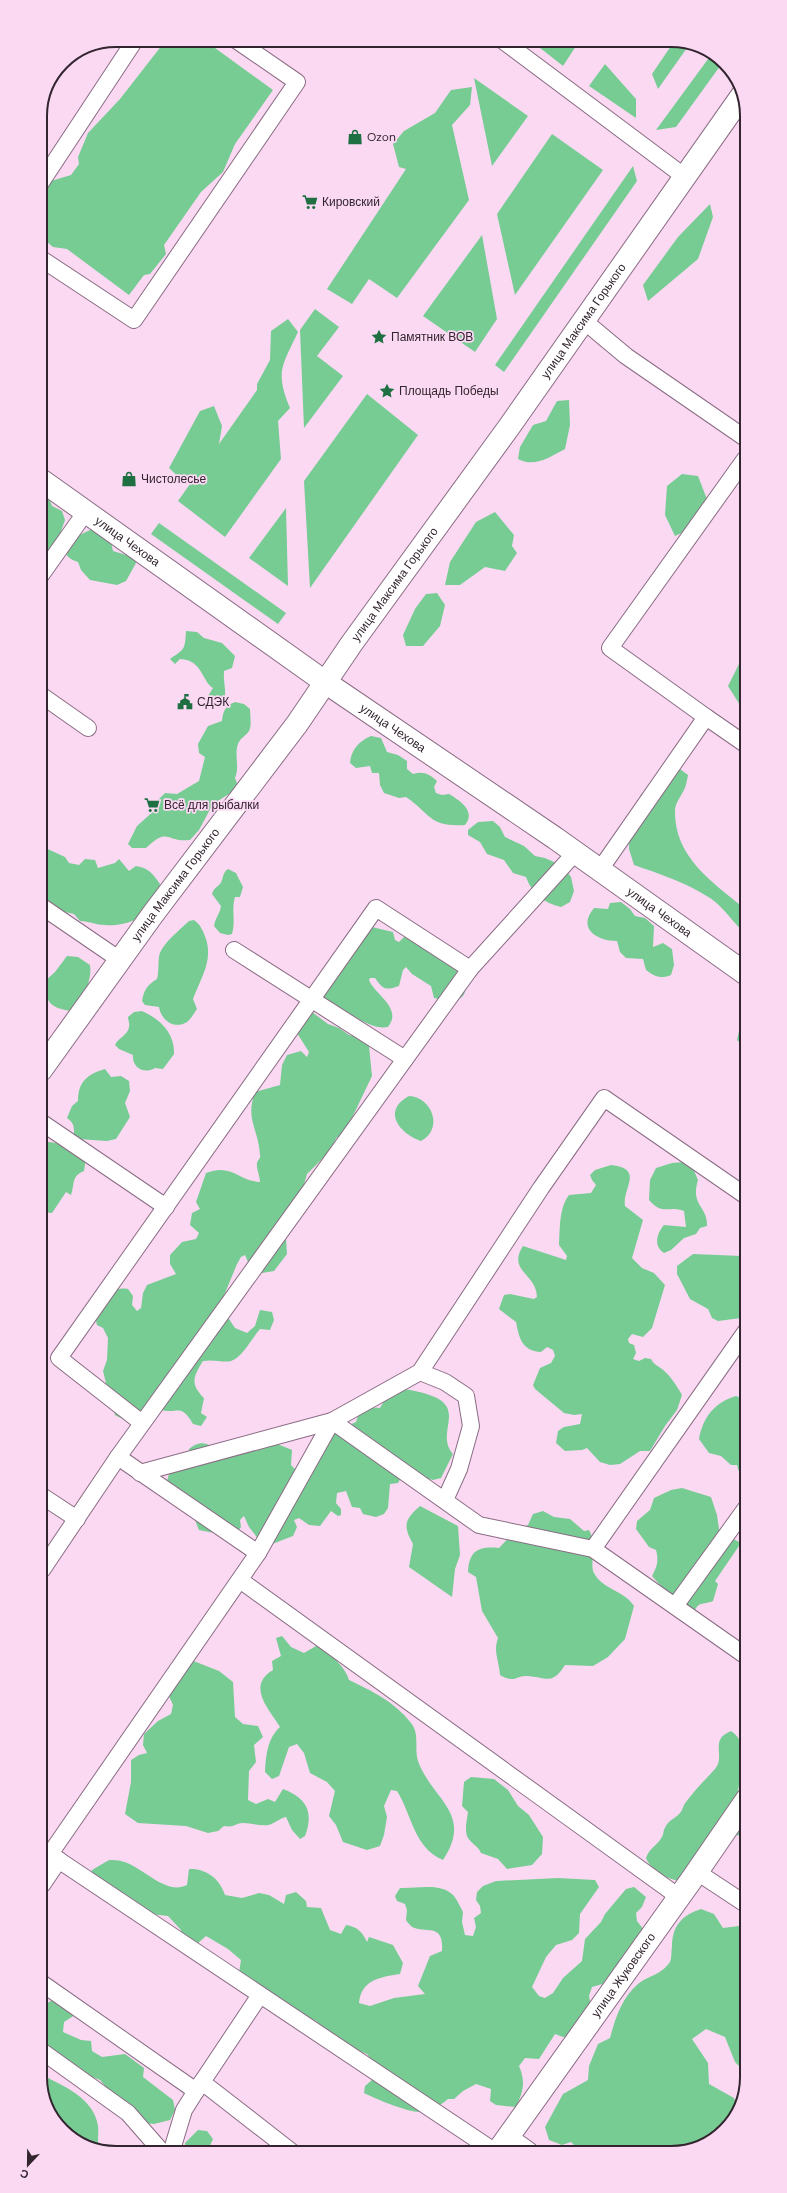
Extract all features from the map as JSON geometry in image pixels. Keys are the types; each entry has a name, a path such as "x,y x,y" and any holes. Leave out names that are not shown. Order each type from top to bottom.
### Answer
{"street":[{"name":"улица Максима Горького","path":"47,1062 152,914 298,724 325,682 491,453 738,101"},
{"name":"улица Чехова","path":"47,484 85,513 325,682 574,853 740,970"},
{"name":"улица Жуковского","path":"500,2146 679,1897 740,1808"}],"lane":[{"path":"47,173 130,47"},
{"path":"47,263 134,320 297,82 246,47"},
{"path":"511,47 685,177"},
{"path":"583,320 626,356 740,435"},
{"path":"740,465 610,648 740,741"},
{"path":"47,567 85,513"},
{"path":"47,699 88,728"},
{"path":"599,871 706,717"},
{"path":"47,1562 142,1423 470,969 574,853"},
{"path":"142,1423 59,1358 376,908 470,969"},
{"path":"47,910 120,960"},
{"path":"234,950 311,1001 405,1059"},
{"path":"140,1473 332,1421 420,1372 541,1188 604,1098 740,1192"},
{"path":"47,1126 166,1207"},
{"path":"593,1549 740,1340"},
{"path":"420,1372 445,1382 466,1396 471,1426 459,1469 444,1500"},
{"path":"332,1421 479,1525 593,1549 740,1652"},
{"path":"47,1866 50,1855 258,1553 332,1421"},
{"path":"118,1457 258,1553"},
{"path":"47,1499 76,1519"},
{"path":"675,1606 740,1516"},
{"path":"240,1580 679,1897"},
{"path":"50,1855 260,1995 500,2146"},
{"path":"696,1872 740,1900"},
{"path":"47,1990 199,2087 283,2146"},
{"path":"173,2146 184,2110 260,1995"},
{"path":"47,2055 128,2113 157,2146"}],"green space":[{"path":"161,47 214,47 273,90 235,144 223,172 201,192 164,245 166,254 150,274 144,275 129,295 67,249 53,247 47,242 47,185 51,181 71,175 79,164 78,157 88,133 120,99"},
{"path":"539,47 575,47 563,66"},
{"path":"670,47 686,49 658,89 652,74"},
{"path":"708,59 716,64 719,67 676,127 656,130"},
{"path":"605,64 636,99 636,118 589,86"},
{"path":"474,78 528,116 492,166"},
{"path":"472,87 470,105 452,125 469,200 397,298 369,279 352,304 327,289 406,169 399,167 393,144 404,131 435,113 451,90"},
{"path":"552,134 603,170 515,295 497,214"},
{"path":"633,166 637,181 504,372 495,365"},
{"path":"710,204 713,217 698,259 648,301 643,285 678,237"},
{"path":"482,235 497,319 475,352 423,316"},
{"path":"315,309 339,327 317,356 343,376 304,428 300,330"},
{"path":"288,319 298,332 284,361 282,369 285,396 290,408 278,421 281,459 225,537 178,501 190,484 186,484 169,468 200,411 214,406 222,426 219,444 257,390 257,384 270,360 271,331"},
{"path":"367,394 418,435 310,588 304,481"},
{"path":"569,400 570,425 565,449 548,458 536,462 518,459 520,447 533,425 546,421 557,401"},
{"path":"682,474 698,476 710,507 697,526 675,536 665,515 667,486"},
{"path":"47,494 52,506 62,511 65,520 58,540 49,548 51,557 47,561"},
{"path":"286,508 288,586 249,558"},
{"path":"495,512 514,535 512,546 517,553 505,571 485,567 460,585 445,585 450,562 476,522"},
{"path":"159,523 286,613 278,624 151,534"},
{"path":"96,528 109,533 113,551 133,557 136,563 126,581 117,585 90,580 81,570 78,562 70,558 66,553 70,543 76,538"},
{"path":"437,593 445,605 440,626 423,646 406,646 403,635 415,609 426,594"},
{"path":"186,631 197,632 204,638 222,643 235,656 232,668 224,671 224,702 217,703 208,696 213,688 206,681 198,667 193,663 188,660 180,659 175,664 170,659 183,649"},
{"path":"740,662 740,705 728,686"},
{"path":"235,702 244,704 250,709 251,723 249,731 238,744 237,770 235,778 237,783 232,792 213,804 199,830 190,840 164,837 154,841 146,848 132,848 128,844 137,826 156,809 157,801 165,793 177,794 199,781 205,757 199,753 198,744 208,726 222,721 225,709"},
{"path":"371,736 381,738 387,752 398,755 407,761 407,769 413,774 426,774 437,781 434,787 436,793 442,795 449,794 462,803 466,807 469,816 465,825 453,825 437,822 406,797 399,798 384,793 380,785 379,773 372,773 370,766 356,768 350,763 356,746"},
{"path":"680,769 688,775 685,788 675,808 676,827 681,842 688,855 698,867 720,889 740,905 740,928 715,901 710,898 683,883 634,865 629,849 629,828 641,794"},
{"path":"493,821 500,827 505,837 524,846 535,856 545,858 563,866 571,877 574,891 570,902 561,907 549,903 539,897 526,877 513,873 504,860 487,854 480,842 468,835 468,830 478,822"},
{"path":"47,849 65,857 69,863 79,865 85,859 95,860 98,868 115,863 119,859 129,871 136,866 144,868 153,874 160,884 159,896 154,906 142,916 127,923 102,925 80,921 74,914 60,911 48,919"},
{"path":"228,869 236,873 243,887 240,897 235,897 233,906 234,924 232,934 228,935 220,933 214,926 221,906 212,894 214,889 220,884 225,872"},
{"path":"621,902 630,909 635,916 645,918 654,926 653,947 663,943 672,949 674,965 671,975 658,977 652,974 646,970 643,959 626,958 620,952 617,941 602,939 591,932 587,922 589,915 594,908 608,909 610,903"},
{"path":"194,920 200,926 206,939 208,947 207,962 193,999 197,1009 187,1022 177,1025 165,1020 159,1007 145,1005 142,1001 146,988 157,979 159,957 163,947 189,921"},
{"path":"372,927 393,932 395,940 399,942 404,937 412,935 460,960 465,979 465,993 456,1000 434,998 431,986 412,974 406,967 403,970 399,986 387,989 382,987 375,978 370,978 369,980 390,1008 392,1020 388,1027 371,1025 341,1008 330,1005 316,993"},
{"path":"67,956 78,957 90,965 90,978 86,998 71,1011 54,1006 50,1003 47,997 47,979 55,972"},
{"path":"142,1011 155,1018 169,1033 172,1040 174,1054 163,1069 155,1068 146,1071 139,1069 134,1063 133,1055 119,1049 115,1045 128,1030 128,1017 134,1012"},
{"path":"312,1012 328,1024 339,1028 349,1035 363,1038 369,1046 372,1076 350,1122 345,1138 337,1137 328,1153 307,1174 302,1192 285,1224 287,1254 274,1271 262,1273 248,1262 245,1255 241,1257 223,1298 227,1316 235,1328 247,1333 255,1326 260,1310 272,1312 274,1320 270,1330 260,1329 243,1352 231,1361 203,1361 194,1380 197,1389 204,1398 201,1413 207,1417 201,1426 193,1424 185,1413 178,1410 165,1411 159,1409 142,1417 131,1419 121,1418 115,1415 112,1405 101,1391 106,1383 103,1371 107,1360 108,1338 103,1328 97,1325 96,1321 111,1293 115,1290 128,1289 133,1296 132,1305 137,1311 141,1308 143,1293 147,1285 176,1274 170,1264 170,1255 182,1242 196,1239 199,1233 190,1225 192,1213 200,1209 196,1202 206,1173 215,1170 229,1171 246,1179 260,1182 257,1165 260,1158 259,1145 251,1110 255,1092 280,1085 282,1065 287,1055 301,1051 307,1057 309,1052 295,1030"},
{"path":"740,1029 740,1043 737,1040"},
{"path":"105,1069 111,1077 121,1076 129,1081 130,1091 125,1103 130,1117 116,1139 107,1141 78,1139 74,1134 74,1127 71,1121 67,1118 72,1106 78,1101 78,1094 85,1079 94,1073"},
{"path":"409,1096 424,1102 432,1114 432,1129 428,1136 421,1141 413,1138 401,1128 395,1115 396,1108"},
{"path":"47,1142 57,1143 72,1149 86,1158 84,1171 75,1178 71,1195 66,1192 52,1213 47,1212"},
{"path":"684,1162 692,1166 698,1180 696,1195 707,1219 707,1226 700,1228 696,1234 684,1238 671,1250 664,1253 658,1247 658,1236 664,1225 686,1227 684,1211 678,1209 662,1209 654,1205 649,1200 650,1180 656,1168 672,1163"},
{"path":"611,1165 621,1167 630,1175 625,1206 643,1220 632,1258 642,1268 654,1273 665,1285 652,1328 643,1337 632,1334 628,1339 629,1343 634,1345 636,1353 633,1359 639,1361 645,1358 651,1359 654,1364 671,1377 682,1395 677,1410 665,1426 650,1451 640,1451 620,1464 610,1465 600,1462 587,1448 582,1450 565,1451 556,1443 558,1431 564,1427 580,1424 582,1414 574,1415 564,1413 535,1389 533,1385 540,1368 551,1363 555,1356 553,1350 547,1347 541,1352 535,1351 522,1343 516,1322 499,1309 504,1295 510,1294 534,1299 537,1297 532,1282 520,1267 518,1261 519,1254 523,1246 566,1260 567,1256 559,1245 563,1206 569,1195 591,1193 596,1185 590,1175 595,1170"},
{"path":"693,1254 740,1256 740,1318 718,1321 712,1318 708,1309 690,1299 677,1274 677,1266"},
{"path":"403,1389 427,1394 441,1400 447,1408 449,1416 447,1435 448,1444 453,1454 441,1478 433,1480 404,1472 398,1483 390,1484 388,1508 384,1514 376,1517 363,1514 360,1508 352,1507 346,1491 337,1493 336,1503 341,1509 341,1515 338,1516 331,1511 320,1526 309,1525 299,1518 294,1520 297,1527 293,1536 267,1546 263,1545 249,1527 244,1516 240,1520 241,1527 234,1537 199,1530 195,1520 167,1481 169,1474 189,1459 189,1449 194,1445 203,1443 226,1451 251,1452 275,1443 292,1450 291,1465 297,1471 324,1450 332,1439 335,1431 356,1422 359,1415 365,1410 380,1408 384,1401"},
{"path":"736,1396 740,1398 740,1473 737,1465 731,1465 721,1456 709,1453 699,1439 707,1417 716,1406"},
{"path":"682,1488 711,1497 717,1515 719,1529 726,1535 740,1542 715,1581 718,1584 713,1601 699,1605 694,1614 662,1591 660,1585 652,1576 657,1564 656,1550 649,1547 636,1529 637,1521 650,1510 654,1498 671,1490"},
{"path":"420,1506 458,1526 460,1555 455,1569 452,1597 409,1567 413,1544 408,1532 407,1524 408,1519"},
{"path":"543,1511 554,1517 570,1519 584,1531 589,1530 593,1542 592,1565 594,1573 598,1579 608,1587 625,1596 634,1606 625,1639 608,1657 593,1666 565,1665 556,1676 548,1679 523,1676 509,1679 500,1675 496,1652 498,1638 482,1611 476,1577 468,1572 470,1559 476,1551 480,1549 499,1548 517,1529 528,1525 533,1514"},
{"path":"47,1524 48,1527 47,1540"},
{"path":"282,1636 291,1647 304,1653 316,1646 327,1647 332,1656 345,1671 349,1680 375,1693 390,1703 405,1716 414,1727 418,1761 424,1775 447,1808 452,1818 454,1830 451,1844 443,1860 433,1855 420,1839 397,1791 391,1790 384,1806 387,1817 384,1835 380,1846 367,1850 343,1842 336,1825 329,1816 335,1791 327,1782 310,1773 304,1753 297,1744 289,1747 279,1776 272,1779 265,1772 270,1742 280,1727 262,1698 260,1690 261,1683 265,1676 273,1670 272,1661 281,1656 276,1638"},
{"path":"191,1660 219,1671 233,1682 235,1717 243,1724 258,1726 263,1737 254,1745 256,1762 249,1771 248,1800 256,1804 268,1799 275,1802 283,1789 298,1797 303,1801 308,1813 309,1820 305,1836 300,1839 292,1830 286,1817 268,1825 240,1823 224,1826 218,1831 208,1833 186,1826 138,1823 125,1814 131,1782 131,1760 139,1755 147,1753 143,1745 144,1734 158,1721 171,1714 173,1705 168,1694"},
{"path":"731,1731 740,1740 740,1785 738,1791 740,1804 740,1836 730,1834 681,1881 671,1879 656,1871 648,1863 646,1858 663,1836 664,1829 668,1823 680,1813 685,1803 718,1765 720,1739"},
{"path":"471,1777 494,1779 508,1790 518,1806 529,1815 543,1837 542,1854 532,1865 507,1869 498,1859 481,1853 468,1838 466,1829 468,1812 462,1806 464,1782"},
{"path":"109,1860 129,1864 138,1868 162,1884 170,1887 187,1885 189,1869 195,1869 201,1870 216,1879 225,1895 242,1898 259,1893 269,1895 284,1904 286,1895 296,1892 306,1901 307,1907 321,1908 330,1930 341,1934 346,1925 359,1930 367,1942 369,1937 393,1945 403,1963 400,1974 379,1978 363,1989 359,2003 370,2006 394,1998 425,1994 418,1986 430,1956 442,1951 442,1942 437,1933 417,1929 412,1927 406,1921 407,1910 405,1904 397,1901 395,1896 400,1888 428,1887 442,1889 449,1892 454,1896 463,1912 462,1922 465,1935 473,1936 476,1927 474,1918 481,1913 480,1906 476,1900 477,1892 483,1886 496,1881 558,1878 595,1880 599,1887 580,1914 579,1933 572,1940 556,1945 546,1957 532,1987 539,1996 545,1998 553,1993 563,1978 582,1961 585,1939 601,1922 605,1914 626,1889 634,1887 646,1897 642,1907 636,1913 637,1921 644,1930 620,1979 592,1987 589,1996 591,2006 579,2036 563,2037 555,2034 539,2059 525,2058 519,2066 523,2087 516,2107 496,2105 490,2101 491,2089 476,2084 463,2091 454,2099 448,2099 439,2106 424,2112 420,2112 407,2110 392,2105 364,2093 365,2086 379,2074 375,2064 367,2054 352,2048 326,2030 316,2021 304,2016 239,1973 241,1960 228,1949 206,1936 197,1944 180,1941 181,1930 168,1916 151,1914 128,1916 91,1891 89,1880 92,1870"},
{"path":"701,1909 714,1914 723,1928 740,1926 740,2067 735,2062 725,2037 706,2029 692,2039 708,2063 709,2084 734,2098 735,2101 733,2107 726,2119 720,2126 709,2134 689,2144 671,2146 575,2146 571,2142 562,2145 549,2140 545,2127 563,2094 588,2080 589,2066 598,2044 610,2038 623,2002 632,1989 658,1973 670,1962 672,1940 676,1927 683,1918 694,1911"},
{"path":"53,2000 75,2015 64,2022 63,2032 81,2040 91,2041 92,2051 102,2057 125,2054 144,2068 143,2077 173,2100 175,2110 170,2120 154,2124 136,2122 100,2080 47,2059 47,2003"},
{"path":"47,2078 78,2095 91,2108 98,2126 98,2143 82,2137 74,2132 64,2122 52,2103 49,2095"},
{"path":"198,2130 207,2131 213,2139 210,2146 185,2146 185,2143"}],"place":[{"name":"Ozon","path":"355,137"},
{"name":"Кировский","path":"310,202"},
{"name":"Памятник ВОВ","path":"379,337"},
{"name":"Площадь Победы","path":"387,391"},
{"name":"Чистолесье","path":"129,479"},
{"name":"СДЭК","path":"185,702"},
{"name":"Всё для рыбалки","path":"152,805"}]}
